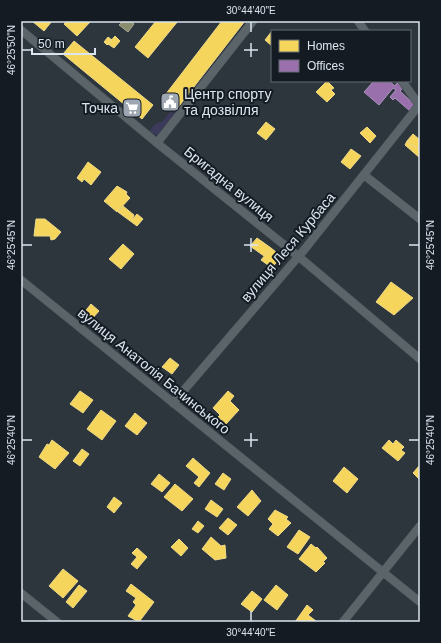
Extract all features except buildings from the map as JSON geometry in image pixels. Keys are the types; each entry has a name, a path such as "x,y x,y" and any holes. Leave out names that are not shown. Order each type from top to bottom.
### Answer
{"street":[{"path":"157,143 253,21"},
{"path":"358,21 364,30"},
{"name":"Бригадна вулиця","path":"21,30 157,143 298,256 420,359"},
{"path":"403,82 420,105"},
{"name":"вулиця Леся Курбаса","path":"173,403 298,256 420,105"},
{"path":"364,175 420,219"},
{"name":"вулиця Анатолія Бачинського","path":"21,280 420,602"},
{"path":"342,622 420,526"},
{"path":"21,593 57,622"}],"shaded area":[{"path":"170,112 174,113 176,117 167,127 165,126 161,130 161,133 157,135 151,133 150,130 157,123 162,122"}],"place":[{"name":"Центр спорту та дозвілля","path":"170,102"},
{"name":"Точка","path":"132,108"}]}
